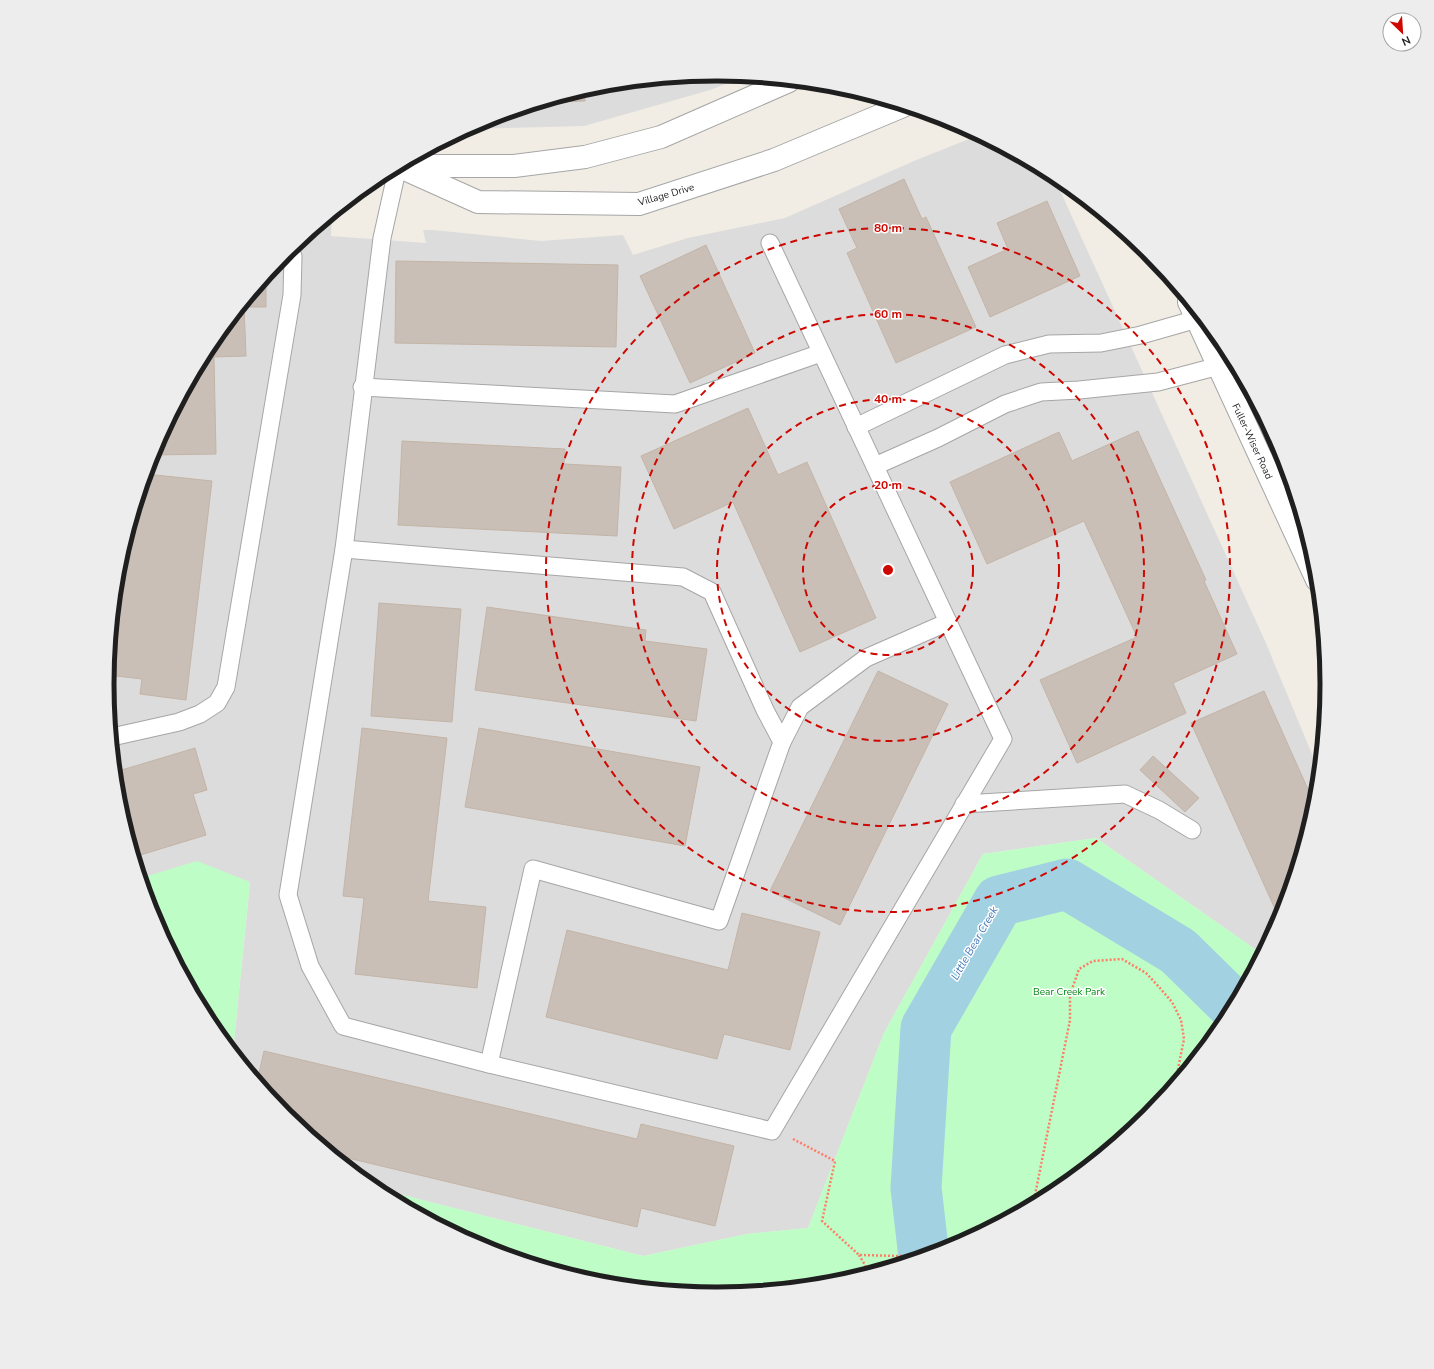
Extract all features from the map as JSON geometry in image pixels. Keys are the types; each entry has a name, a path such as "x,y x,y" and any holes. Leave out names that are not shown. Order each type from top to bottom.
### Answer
{"street":[{"path":"409,166 514,166 585,156 661,137 781,84"},
{"name":"Village Drive","path":"404,169 478,202 639,204 774,160 896,109"},
{"name":"Fuller-Wiser Road","path":"1197,318 1307,558"}],"lane":[{"path":"396,174 382,238 362,387 344,549 288,895 310,966 343,1026 489,1064 772,1131 1003,739 770,243"},
{"path":"116,736 179,722 200,714 217,703 226,687 292,295 293,256"},
{"path":"856,427 1005,355 1049,344 1101,343 1141,335 1191,311"},
{"path":"362,387 675,404 821,353"},
{"path":"875,466 938,438 1005,404 1041,392 1079,390 1158,382 1219,366"},
{"path":"344,549 683,577 712,592 765,710 782,742"},
{"path":"489,1064 533,869 719,921 782,742 800,707 866,658 948,622"},
{"path":"964,804 1125,794 1159,810 1192,830"}],"path":[{"path":"1025,1203 1035,1195 1070,1020 1070,995 1079,969 1093,961 1122,959 1146,973 1159,987 1172,1002 1181,1020 1184,1039 1177,1075"},
{"path":"772,1131 799,1141 835,1161 822,1221 859,1255 866,1269"},
{"path":"859,1255 913,1255"}],"shaded area":[{"path":"732,81 710,90 584,126 482,129 523,113 599,93 638,86 678,82"},
{"path":"972,138 1019,162 1059,188 1265,641 1315,762 1309,802 1300,841 1275,915 1258,951 1096,838 983,854 884,1033 808,1228 747,1234 643,1256 392,1192 350,1163 319,1138 290,1111 263,1082 234,1046 250,882 146,878 134,841 125,802 115,724 115,645 125,567 134,528 159,454 176,418 194,383 215,349 238,317 290,258 332,221 331,236 426,243 423,230 541,241 623,235 633,255 688,238 785,218 914,161"}],"green space":[{"name":"Bear Creek Park","path":"1096,838 1258,951 1240,986 1219,1020 1196,1052 1144,1111 1115,1138 1084,1163 1019,1207 984,1226 948,1242 911,1256 873,1267 796,1283 756,1287 717,1288 678,1287 638,1283 599,1276 523,1256 450,1226 392,1192 643,1256 747,1234 808,1228 884,1033 983,854"},
{"path":"197,861 250,882 234,1046 215,1020 194,986 159,915 146,877"}],"building":[{"path":"585,96 585,101 561,102"},
{"path":"904,179 922,219 926,217 976,327 896,363 847,253 857,248 839,209"},
{"path":"1047,201 1080,276 990,317 968,267 1008,249 997,223"},
{"path":"706,245 755,353 690,383 640,276"},
{"path":"396,261 618,265 616,347 395,343"},
{"path":"266,284 266,307 246,307"},
{"path":"244,310 246,356 214,357 216,454 159,455 194,383 215,349"},
{"path":"748,408 778,475 807,462 876,618 800,652 733,502 674,529 641,456"},
{"path":"1138,431 1206,580 1204,581 1237,654 1173,683 1186,713 1077,763 1040,680 1137,637 1084,521 987,564 950,482 1059,432 1072,461"},
{"path":"402,441 565,449 564,464 621,467 617,536 398,525"},
{"path":"152,475 212,481 186,700 140,694 142,679 114,676 115,645 125,567 134,528"},
{"path":"379,603 461,609 452,722 371,716"},
{"path":"487,607 646,630 645,641 707,649 696,721 475,690"},
{"path":"878,671 948,704 840,925 770,891"},
{"path":"1264,691 1310,794 1300,841 1276,912 1191,723"},
{"path":"362,728 447,738 428,901 486,907 477,988 355,974 364,898 343,896"},
{"path":"479,728 700,767 685,846 465,807"},
{"path":"195,748 207,790 193,794 206,835 139,856 125,802 120,770"},
{"path":"1153,756 1199,798 1185,812 1140,770"},
{"path":"742,913 820,932 790,1050 724,1034 717,1059 546,1017 567,930 728,970"},
{"path":"264,1051 637,1139 641,1124 734,1146 715,1226 641,1208 637,1227 342,1157 319,1138 290,1111 258,1076"}],"waterway":[{"name":"Little Bear Creek","path":"923,1251 916,1188 926,1028 999,901 1067,884 1178,951 1230,1002"}]}
